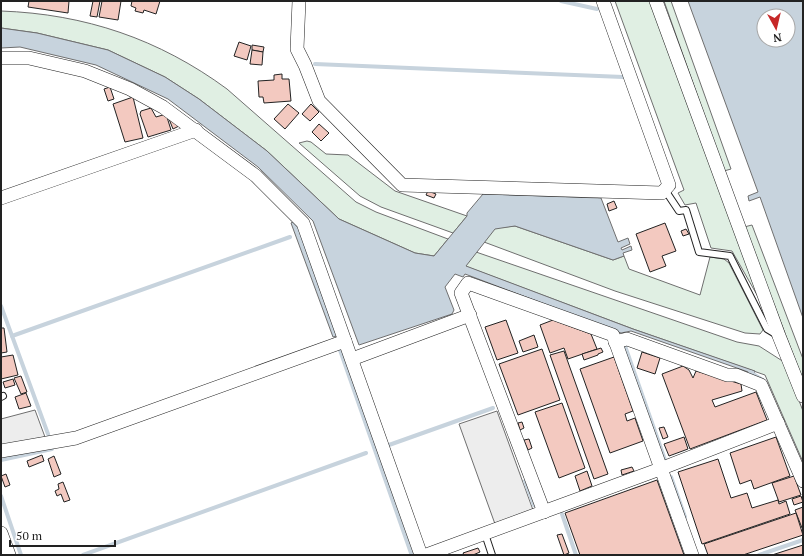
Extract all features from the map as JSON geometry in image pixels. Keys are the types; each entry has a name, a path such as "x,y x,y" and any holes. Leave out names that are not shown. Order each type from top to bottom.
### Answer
{"street":[{"path":"299,1 297,49 305,65 318,101 402,185 662,193 669,185 603,1"},
{"path":"656,1 779,336 803,396"},
{"path":"1,58 29,58 85,71 130,89 163,107 256,176 303,223 421,555"},
{"path":"1,198 196,130"},
{"path":"544,512 461,292 468,283 613,335 692,555"},
{"path":"352,359 470,315"},
{"path":"615,342 627,339 727,376 736,375 761,385 803,481"},
{"path":"1,451 76,438 345,341"},
{"path":"426,555 660,469 778,423"},
{"path":"1,533 8,555"}],"lane":[{"path":"665,190 678,211 686,210 699,252 730,256 767,329 779,336"},
{"path":"484,534 492,555"}],"green space":[{"path":"615,1 651,1 765,309 732,251 711,248 696,203 685,205 678,193 684,190"},
{"path":"664,1 671,1 731,169 724,171"},
{"path":"1,11 62,17 91,24 120,32 175,56 201,71 227,89 356,202 376,212 448,239 434,256 415,253 339,219 267,151 199,99 165,77 108,50 37,33 1,28"},
{"path":"307,141 311,142 326,154 348,155 395,191 467,216 453,233 381,207 360,196 299,143"},
{"path":"752,225 803,359 803,380 744,227"},
{"path":"515,226 613,260 624,256 629,269 700,295 710,257 724,259 729,263 763,330 760,334 745,333 615,291 484,242 495,228"},
{"path":"476,252 737,342 759,346 784,362 803,411 803,462 765,375 633,329 465,266"}],"shaded area":[{"path":"688,1 803,1 803,318 760,197 749,201 748,196 758,192"},
{"path":"1,28 37,33 108,50 165,77 199,99 267,151 339,219 415,253 434,256 483,194 601,198 618,242 628,238 630,244 621,248 622,250 631,246 632,250 623,253 624,256 613,260 515,226 495,229 466,266 633,329 755,371 754,374 631,331 621,333 465,274 463,277 455,274 445,287 454,310 452,314 359,345 313,221 258,167 168,99 96,65 20,47 1,48"},
{"path":"294,221 299,229 337,336 333,337 291,223"},
{"path":"35,410 45,437 1,446 1,419"},
{"path":"497,411 533,510 495,524 459,424"}],"building":[{"path":"29,1 69,1 68,13 28,7"},
{"path":"93,1 100,1 97,17 90,16"},
{"path":"102,1 121,1 118,20 99,17"},
{"path":"132,1 160,1 156,14 144,10 143,13 135,11 136,8 131,6"},
{"path":"239,42 251,46 247,60 234,56"},
{"path":"252,45 264,47 263,52 252,50"},
{"path":"252,50 263,52 262,65 250,64"},
{"path":"282,74 282,79 289,79 291,101 264,103 263,97 259,97 258,81 274,80 274,75"},
{"path":"110,87 114,99 108,101 104,89"},
{"path":"133,97 143,138 125,142 113,104"},
{"path":"288,104 299,113 285,129 274,119"},
{"path":"311,104 319,112 310,121 302,114"},
{"path":"151,108 156,117 166,114 171,130 148,137 140,114 141,111"},
{"path":"169,119 179,126 173,129"},
{"path":"319,124 329,133 321,141 312,132"},
{"path":"428,191 436,194 434,198 426,195"},
{"path":"614,201 617,208 609,211 607,204"},
{"path":"665,223 676,251 662,256 666,266 650,272 636,234"},
{"path":"686,229 689,234 683,236 681,231"},
{"path":"506,320 518,353 497,360 485,327"},
{"path":"553,320 591,334 597,349 568,359 564,348 550,353 540,325"},
{"path":"1,328 4,328 7,352 1,353"},
{"path":"534,335 538,347 523,352 519,341"},
{"path":"601,348 603,352 584,360 582,354"},
{"path":"542,349 560,400 518,415 499,364"},
{"path":"564,351 608,474 594,479 550,355"},
{"path":"642,352 660,358 655,374 637,368"},
{"path":"13,355 18,375 1,379 1,357"},
{"path":"614,357 633,411 625,414 627,421 635,418 643,441 610,453 580,369"},
{"path":"683,366 689,370 693,378 696,371 741,384 742,391 712,400 715,407 756,392 767,420 690,449 662,374"},
{"path":"21,376 27,392 21,394 14,378"},
{"path":"13,379 15,385 5,388 3,382"},
{"path":"26,393 31,406 19,409 15,397"},
{"path":"562,403 585,468 559,478 535,412"},
{"path":"522,422 524,428 520,430 518,423"},
{"path":"664,427 668,437 663,439 659,428"},
{"path":"684,437 688,449 669,456 664,444"},
{"path":"776,437 790,476 754,489 751,480 740,484 730,453"},
{"path":"529,439 532,448 528,450 524,440"},
{"path":"42,455 44,461 29,467 27,461"},
{"path":"54,456 61,474 54,477 48,459"},
{"path":"718,459 731,498 747,493 752,508 778,500 779,504 786,501 790,514 702,544 678,472"},
{"path":"632,467 634,471 622,475 621,470"},
{"path":"587,471 592,486 580,491 575,476"},
{"path":"6,474 10,485 5,487 1,476"},
{"path":"794,476 801,495 779,502 772,483"},
{"path":"657,480 684,555 580,555 565,513"},
{"path":"63,482 70,500 64,502 61,494 57,496 55,491 59,489 58,484"},
{"path":"801,496 803,502 794,505 792,499"},
{"path":"803,507 803,527 802,528 795,510"},
{"path":"796,513 803,535 743,555 708,555 704,544"},
{"path":"562,534 569,553 564,555 557,535"},
{"path":"803,545 803,555 772,555"},
{"path":"478,548 480,552 473,555 464,555 463,553"}],"waterway":[{"path":"561,1 597,9"},
{"path":"315,64 623,77"},
{"path":"12,336 290,237"},
{"path":"1,306 48,434"},
{"path":"625,346 665,460"},
{"path":"340,350 411,553"},
{"path":"750,372 764,381"},
{"path":"389,445 493,408"},
{"path":"1,460 52,449"},
{"path":"83,555 366,453"},
{"path":"671,477 685,517"},
{"path":"525,481 534,505"},
{"path":"1,496 21,555"},
{"path":"562,514 576,555"},
{"path":"759,555 803,540"}]}
